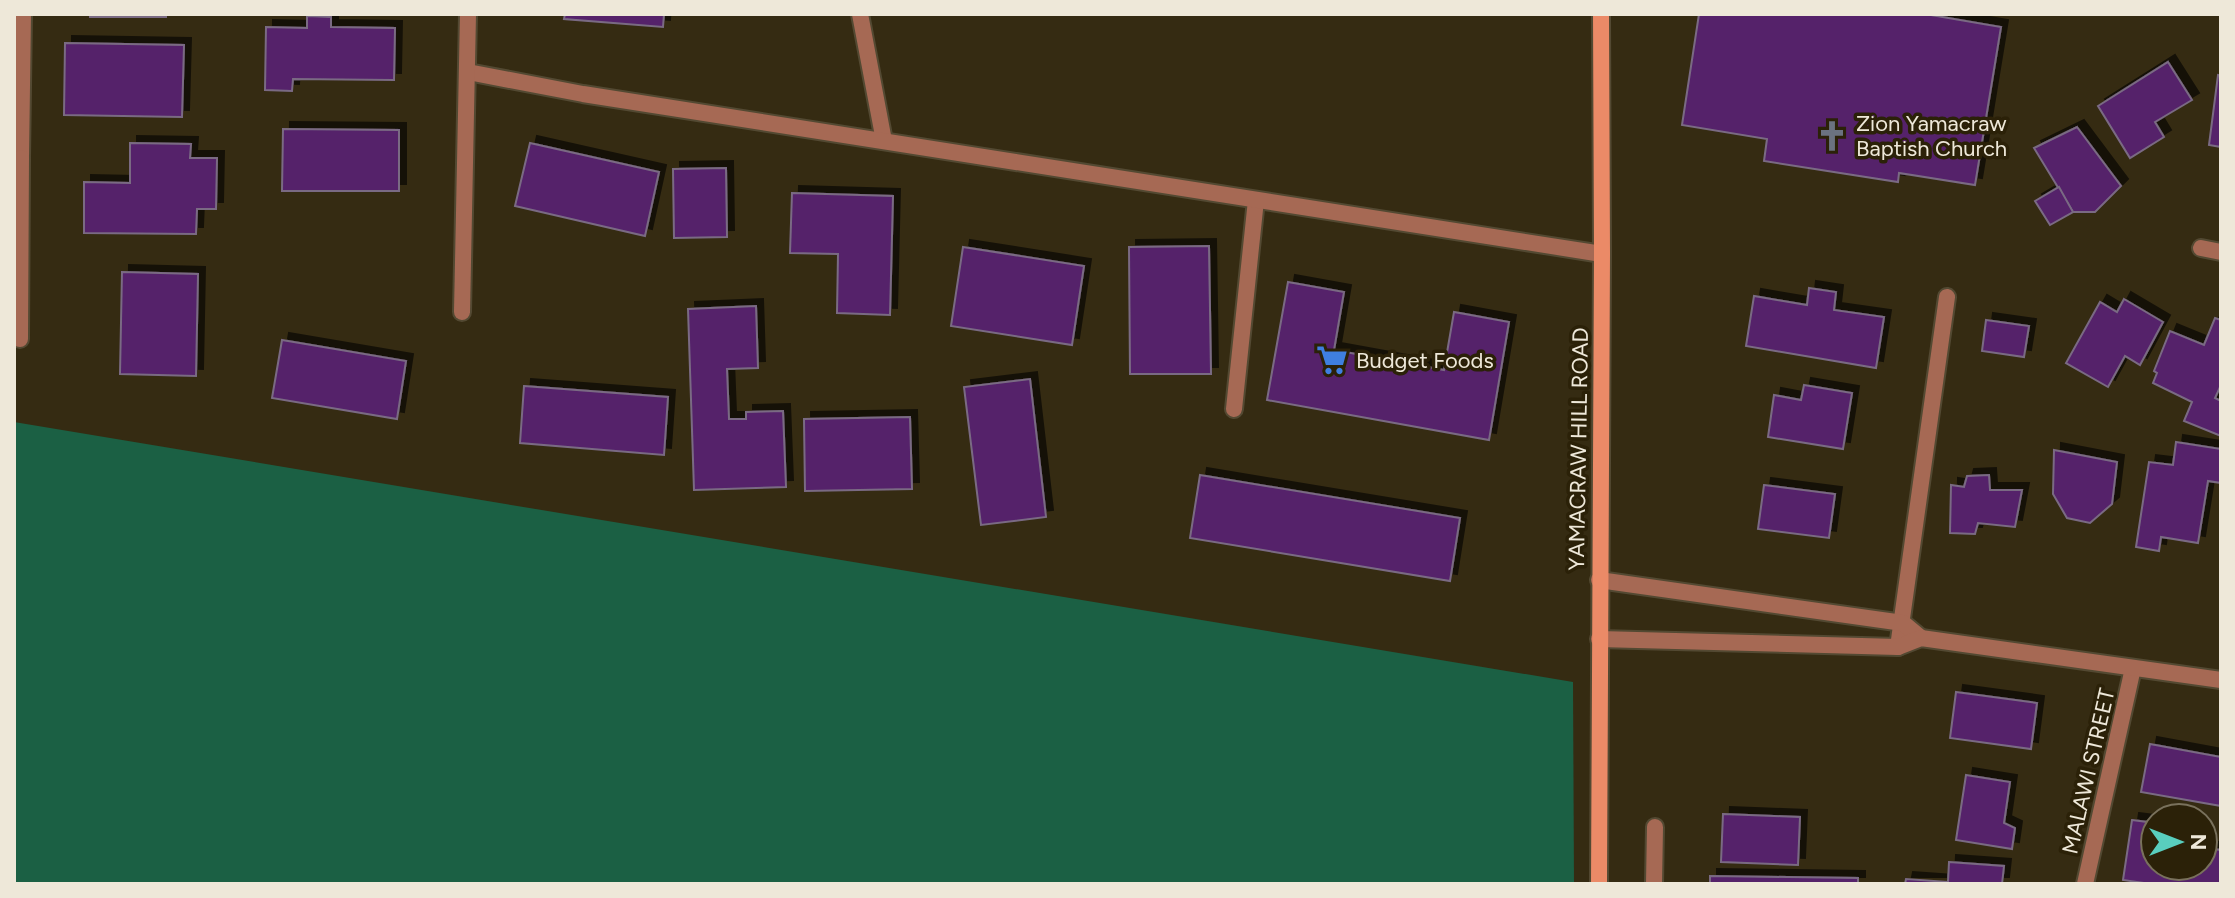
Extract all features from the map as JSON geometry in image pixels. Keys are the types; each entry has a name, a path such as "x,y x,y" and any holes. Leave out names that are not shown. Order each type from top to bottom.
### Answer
{"main road":[{"name":"YAMACRAW HILL ROAD","path":"1599,884 1601,14"}],"street":[{"path":"20,339 18,157 23,14"},
{"path":"462,312 468,14"},
{"path":"860,14 884,141"},
{"path":"468,72 583,94 1602,254"},
{"path":"1234,409 1256,200"},
{"path":"2201,248 2221,252"},
{"path":"1898,647 1947,297"},
{"path":"1599,580 1903,623 1921,638"},
{"path":"1599,639 1898,647 1921,638 2221,680"},
{"name":"MALAWI STREET","path":"2085,884 2133,668"},
{"path":"1654,884 1655,827"}],"green space":[{"path":"14,422 1573,682 1574,884 14,884"}],"building":[{"path":"90,14 166,14 166,17 90,17"},
{"path":"565,14 664,14 663,27 564,19"},
{"path":"1699,14 1925,14 2001,27 1975,185 1899,173 1898,182 1764,161 1767,139 1682,125"},
{"path":"307,16 331,17 331,27 395,28 394,80 293,79 292,91 265,90 266,27 307,28"},
{"path":"65,43 184,45 182,117 64,115"},
{"path":"2168,62 2192,100 2155,122 2164,137 2130,158 2098,106"},
{"path":"2218,75 2221,76 2221,147 2209,145"},
{"path":"2077,127 2121,186 2095,212 2073,212 2034,148"},
{"path":"283,129 399,130 399,191 282,191"},
{"path":"130,143 191,144 190,158 217,158 216,209 197,209 196,234 84,233 84,182 130,183"},
{"path":"530,143 659,172 645,236 515,206"},
{"path":"726,168 727,237 674,238 673,169"},
{"path":"2059,187 2073,212 2050,225 2035,201"},
{"path":"792,193 893,196 890,315 837,313 838,254 790,253"},
{"path":"1209,246 1211,374 1130,374 1129,247"},
{"path":"963,247 1084,266 1072,345 951,326"},
{"path":"122,272 198,274 196,376 120,374"},
{"name":"Budget Foods","path":"1288,282 1344,292 1334,350 1444,370 1454,312 1509,322 1489,440 1267,400"},
{"path":"1809,288 1836,292 1834,310 1884,317 1876,368 1746,346 1754,296 1807,305"},
{"path":"2124,299 2163,322 2140,365 2125,356 2108,387 2066,363 2100,302 2117,312"},
{"path":"756,306 758,368 727,369 729,419 746,419 746,412 783,411 786,487 694,490 688,309"},
{"path":"2215,318 2221,320 2221,385 2215,398 2221,401 2221,436 2184,421 2192,402 2153,383 2157,373 2154,371 2170,331 2204,345"},
{"path":"1986,320 2029,326 2024,357 1982,351"},
{"path":"282,340 406,361 397,419 272,398"},
{"path":"1030,379 1046,517 981,525 964,387"},
{"path":"1804,385 1852,393 1843,449 1768,437 1774,395 1801,400"},
{"path":"524,386 668,397 664,455 520,443"},
{"path":"910,417 912,489 805,491 804,419"},
{"path":"2176,442 2221,449 2221,483 2208,481 2198,543 2161,537 2159,551 2136,547 2149,462 2173,465"},
{"path":"2054,450 2117,462 2112,504 2090,523 2067,518 2053,494"},
{"path":"1200,475 1460,518 1450,581 1190,538"},
{"path":"1989,475 1990,490 2022,490 2015,527 1978,523 1975,534 1950,533 1951,485 1964,487 1967,476"},
{"path":"1764,485 1835,494 1829,538 1758,529"},
{"path":"1956,692 2037,703 2031,749 1950,738"},
{"path":"2150,744 2221,757 2221,806 2219,802 2198,802 2141,792"},
{"path":"1966,775 2010,782 2004,823 2015,828 2012,849 1956,840"},
{"path":"1723,814 1800,817 1798,865 1721,862"},
{"path":"2132,820 2139,821 2139,882 2219,882 2221,850 2221,884 2151,884 2123,880"},
{"path":"1949,862 2004,866 2002,884 1905,884 1906,879 1948,882"},
{"path":"1710,876 1858,878 1858,884 1710,884"}],"place":[{"name":"Zion Yamacraw Baptish Church","path":"1832,136"},
{"name":"Budget Foods","path":"1332,360"}]}
